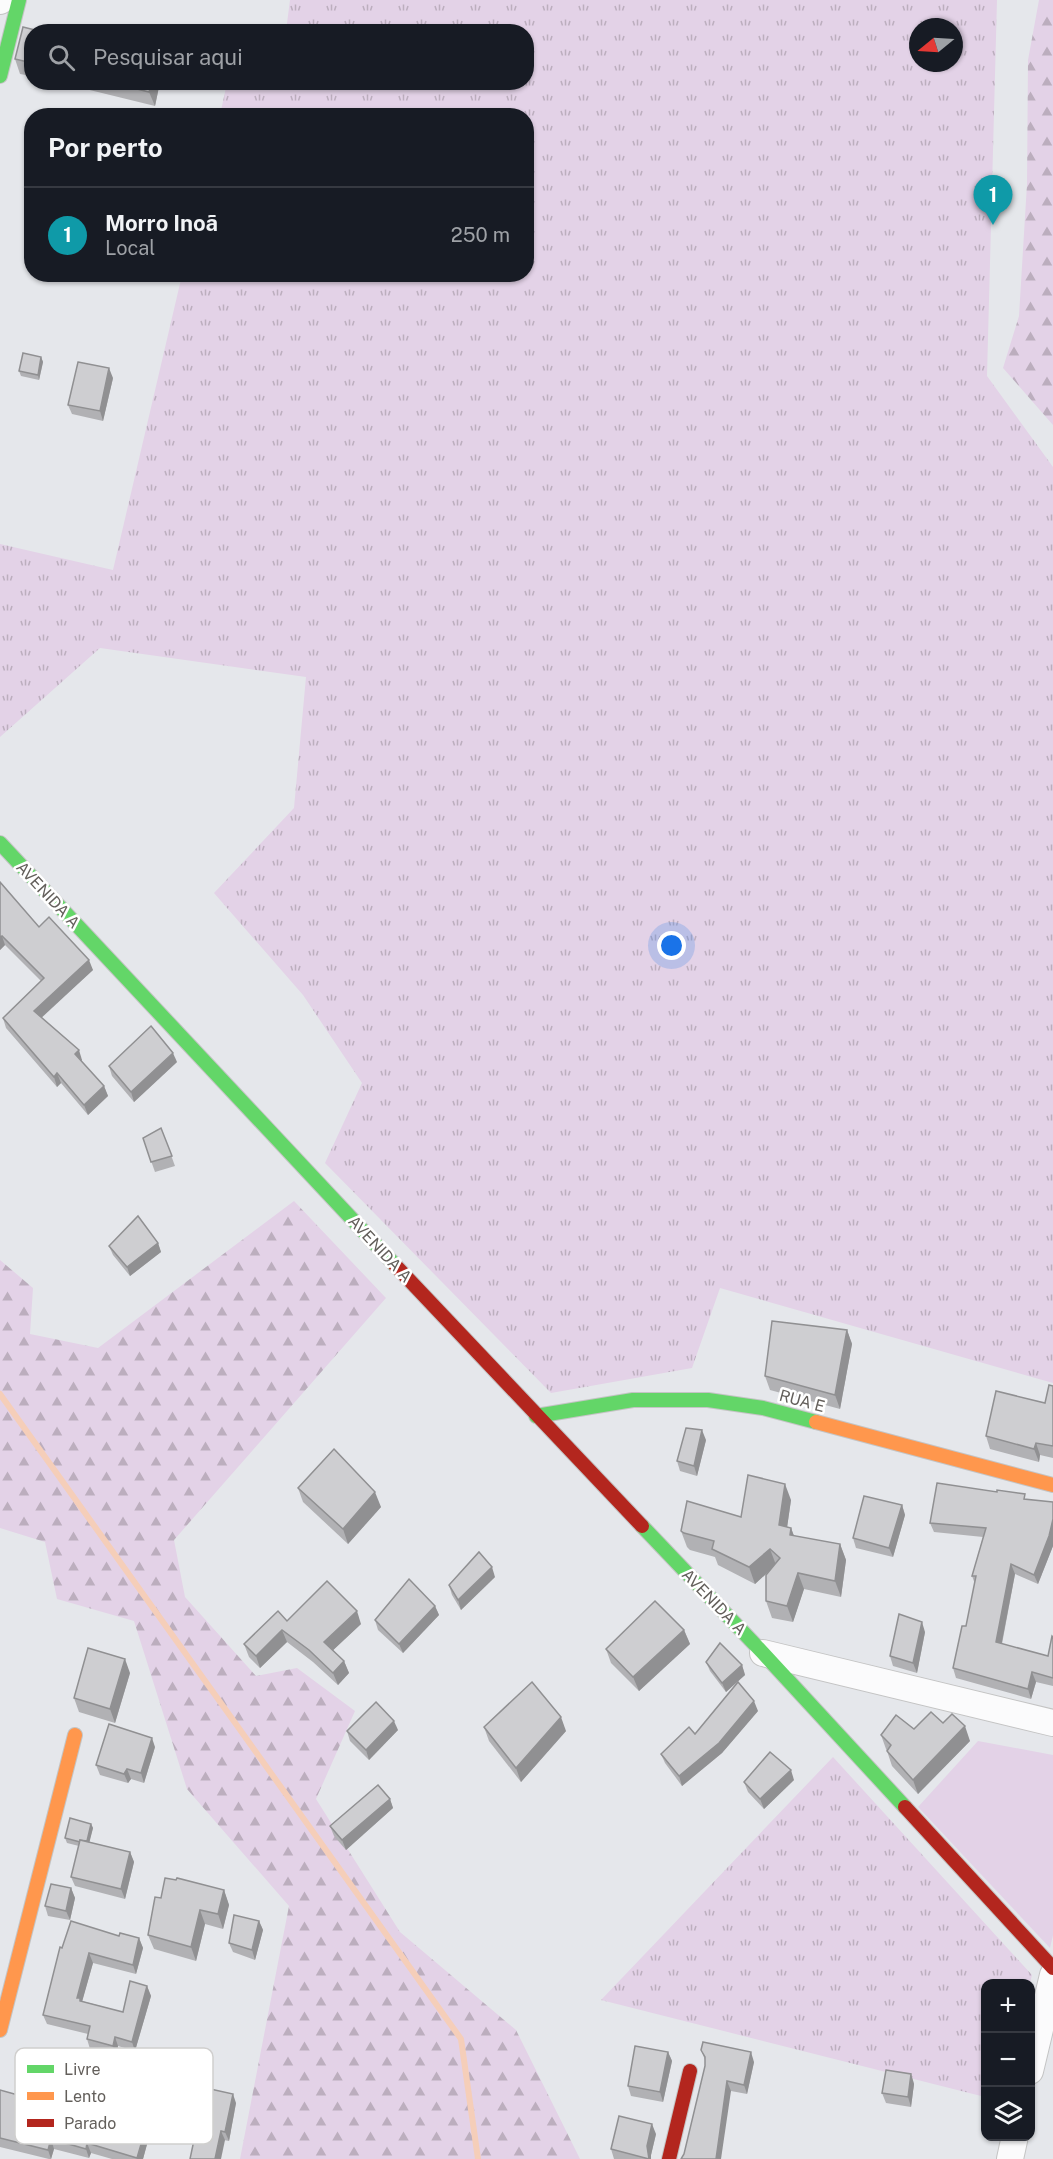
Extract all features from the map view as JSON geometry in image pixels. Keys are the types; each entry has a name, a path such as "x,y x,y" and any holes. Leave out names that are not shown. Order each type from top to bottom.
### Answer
{"street":[{"path":"0,76 19,0"},
{"name":"AVENIDA A","path":"0,843 536,1416 763,1653 1053,1968"},
{"name":"RUA E","path":"536,1416 633,1400 708,1400 763,1408 1053,1485"},
{"path":"763,1653 1053,1723"},
{"path":"0,2030 75,1735"},
{"path":"1035,2050 1053,1975"},
{"path":"669,2159 690,2071"},
{"path":"1010,2159 1014,2141"}],"green space":[{"path":"290,0 997,0 987,376 1053,467 1053,1383 720,1288 692,1368 551,1393 325,1163 362,1083 303,995 214,893 294,808 306,677 100,648 0,737 0,544 113,570 180,282 534,282 534,108 222,108 225,90 534,90 534,24 287,24"},
{"path":"1039,0 1053,0 1053,425 1003,368 1019,316 1027,184 1028,60"},
{"path":"294,1201 386,1298 174,1540 185,1597 256,1676 297,1668 355,1711 316,1799 400,1932 516,2030 580,2159 240,2159 289,1906 187,1789 134,1621 57,1599 45,1542 0,1528 0,1260 33,1288 30,1334 98,1348"},
{"path":"978,1741 1053,1755 1053,1935 1050,1948 918,1807"},
{"path":"833,1757 1032,1975 1031,1979 981,1979 981,2096 601,2000"}],"building":[{"path":"23,27 24,27 24,61 15,59"},
{"path":"23,353 41,357 38,375 19,371"},
{"path":"78,362 109,368 100,411 68,405"},
{"path":"0,882 39,927 49,917 89,960 34,1011 79,1050 75,1054 104,1086 84,1105 57,1073 54,1077 3,1018 44,978 2,936 0,937"},
{"path":"151,1026 173,1053 131,1092 109,1066"},
{"path":"161,1128 172,1156 151,1162 143,1138"},
{"path":"138,1216 158,1243 127,1267 109,1246"},
{"path":"772,1321 847,1330 835,1395 765,1376"},
{"path":"1049,1385 1053,1386 1053,1446 1036,1443 1034,1449 986,1436 996,1391 1045,1403"},
{"path":"686,1428 702,1430 694,1466 677,1461"},
{"path":"334,1449 375,1492 343,1529 298,1488"},
{"path":"748,1475 785,1484 779,1525 791,1528 790,1535 840,1544 835,1581 798,1573 787,1606 766,1601 766,1575 780,1558 770,1549 749,1567 712,1549 714,1541 681,1531 687,1501 741,1517"},
{"path":"937,1483 1025,1494 1024,1499 1053,1502 1053,1519 1049,1536 1034,1575 1011,1564 996,1642 1048,1656 1052,1636 1053,1678 1032,1672 1028,1689 953,1668 962,1626 966,1626 976,1576 972,1576 986,1528 930,1523"},
{"path":"864,1496 902,1505 889,1548 853,1538"},
{"path":"479,1552 492,1567 458,1600 449,1585"},
{"path":"409,1579 435,1606 399,1644 375,1620"},
{"path":"327,1581 357,1611 324,1642 344,1661 333,1673 309,1650 282,1630 256,1656 244,1644 278,1611 287,1621"},
{"path":"655,1601 684,1630 633,1677 606,1649"},
{"path":"899,1614 922,1622 913,1663 890,1656"},
{"path":"720,1643 742,1665 722,1683 706,1662"},
{"path":"88,1648 125,1659 110,1709 74,1698"},
{"path":"532,1682 561,1717 516,1768 484,1727"},
{"path":"738,1682 754,1701 719,1743 679,1776 661,1754 689,1727 695,1734"},
{"path":"376,1702 394,1721 366,1750 347,1731"},
{"path":"931,1712 943,1723 952,1714 965,1726 913,1780 887,1751 891,1745 881,1735 896,1715 914,1729"},
{"path":"109,1724 152,1738 141,1773 127,1769 124,1774 96,1765"},
{"path":"770,1752 791,1770 760,1799 744,1782"},
{"path":"378,1785 390,1799 342,1840 330,1826"},
{"path":"70,1818 91,1824 87,1841 80,1840 80,1842 65,1838"},
{"path":"80,1840 130,1852 121,1889 71,1877"},
{"path":"165,1878 176,1880 177,1878 224,1890 218,1914 200,1910 191,1947 148,1935 155,1897 161,1898"},
{"path":"51,1884 71,1888 66,1911 45,1906"},
{"path":"234,1915 259,1921 252,1950 229,1943"},
{"path":"71,1921 119,1936 120,1933 139,1938 133,1965 89,1953 77,1998 80,1998 80,2001 123,2012 130,1981 147,1986 132,2042 115,2037 113,2046 87,2039 90,2026 43,2015 60,1947 62,1948"},
{"path":"703,2042 751,2052 744,2085 727,2081 716,2159 681,2159 705,2066 705,2057 701,2050"},
{"path":"635,2046 668,2052 660,2092 628,2086"},
{"path":"886,2070 911,2074 908,2097 882,2093"},
{"path":"0,2090 15,2094 15,2142 0,2138"},
{"path":"213,2090 233,2094 225,2132 221,2131 215,2159 190,2159 193,2144 213,2144"},
{"path":"619,2116 652,2124 647,2146 649,2159 611,2149"},
{"path":"24,2144 50,2144 48,2150"},
{"path":"68,2144 87,2144 86,2149"},
{"path":"90,2144 141,2144 137,2158"}],"waterway":[{"path":"0,1394 461,2039 478,2159"}],"traffic: fast":[{"path":"0,76 19,0"},
{"path":"0,843 395,1265"},
{"path":"536,1416 633,1400 708,1400 763,1408 816,1422"},
{"path":"642,1526 905,1807"}],"traffic: slow":[{"path":"816,1422 1053,1485"},
{"path":"0,2030 75,1735"}],"traffic: jam":[{"path":"395,1265 642,1526"},
{"path":"905,1807 1053,1968"},
{"path":"669,2159 690,2071"}],"place":[{"name":"Morro Inoã","path":"993,225"}]}
